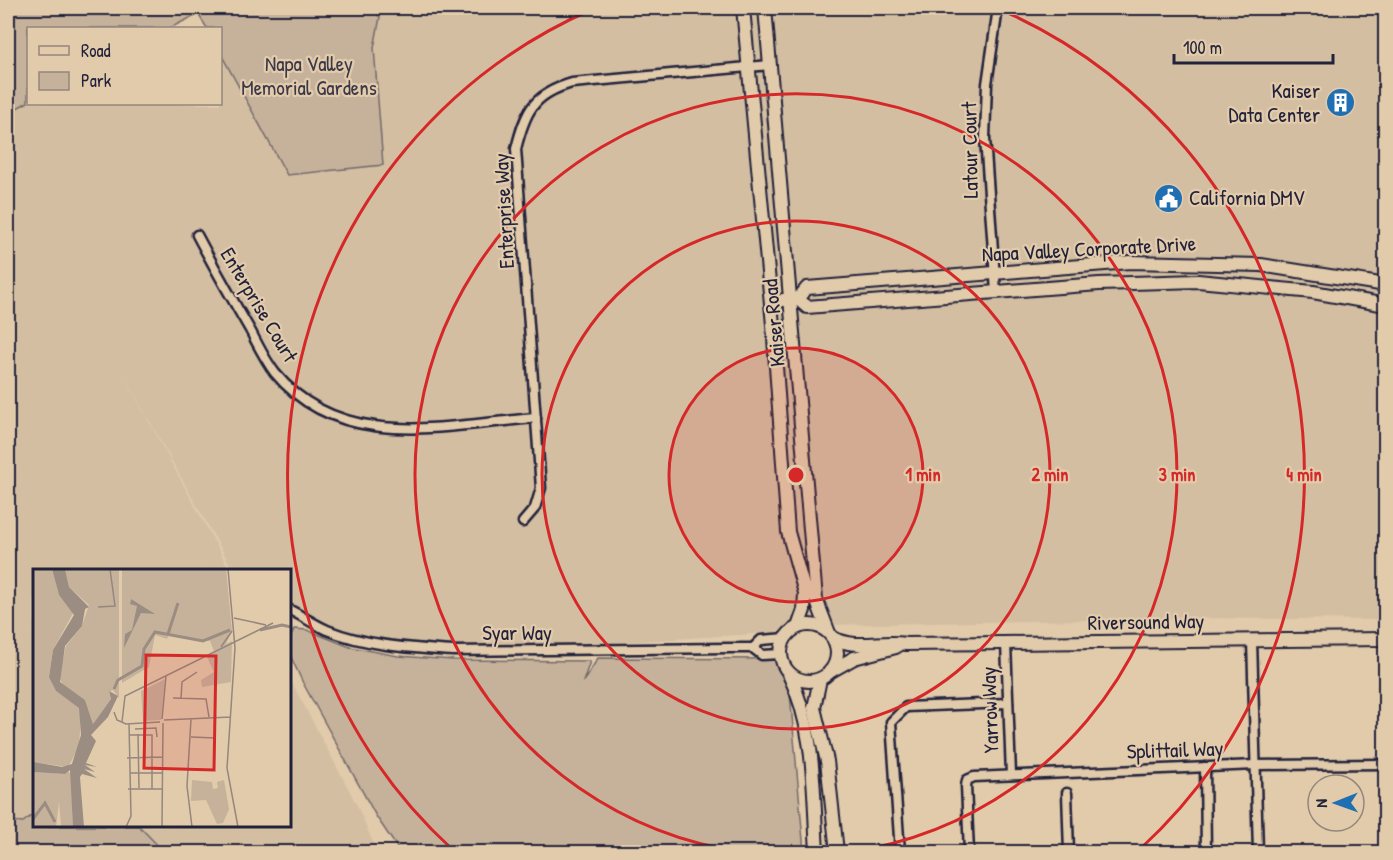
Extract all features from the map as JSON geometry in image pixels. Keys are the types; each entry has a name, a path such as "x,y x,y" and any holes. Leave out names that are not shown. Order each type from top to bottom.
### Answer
{"street":[{"name":"Kaiser Road","path":"743,8 771,300 789,532 805,593 804,610 798,627"},
{"name":"Kaiser Road","path":"765,8 794,299 816,599 831,635"},
{"name":"Latour Court","path":"996,292 985,112 998,8"},
{"name":"Enterprise Way","path":"523,522 535,508 541,488 516,149 524,118 547,92 572,83 770,65"},
{"name":"Enterprise Court","path":"197,235 267,362 290,387 320,409 360,426 390,429 536,418"},
{"name":"Napa Valley Corporate Drive","path":"794,299 807,288 1130,262 1209,262 1261,265 1386,285"},
{"name":"Napa Valley Corporate Drive","path":"771,300 794,299 807,306 1099,284 1198,282 1313,292 1386,305"},
{"name":"Syar Way","path":"291,611 326,629 358,640 415,649 453,651 753,648 762,655 781,654"},
{"path":"817,852 808,727 801,700 781,654 786,638 798,627 814,625 831,635 837,655 825,675 814,708 827,762 837,852"},
{"name":"Riversound Way","path":"831,635 858,646 879,642 906,644 1386,639"},
{"name":"Syar Way","path":"753,648 761,640 786,638"},
{"path":"1252,640 1258,852"},
{"name":"Yarrow Way","path":"1006,643 1011,775"},
{"name":"Riversound Way","path":"825,675 854,658 906,644"},
{"path":"788,672 801,680 825,675"},
{"path":"900,852 891,722 906,707 1008,703"},
{"name":"Splittail Way","path":"969,852 967,780 974,777 1256,765 1386,764"},
{"path":"1205,767 1206,852"},
{"path":"1066,793 1069,852"}],"shaded area":[{"path":"368,8 1385,8 1385,620 1193,618 822,625 773,633 591,644 453,649 388,644 347,633 291,605 291,569 232,569 119,367 229,569 33,569 33,815 23,822 8,821 8,113 27,103 27,105 222,105 222,56 287,175 383,165 374,48 380,17"},
{"path":"291,681 357,805 377,852 164,852 140,827 291,827"}],"green space":[{"name":"Napa Valley Memorial Gardens","path":"8,8 368,8 380,17 374,48 383,165 287,175 222,56 222,27 206,27 198,14 172,27 27,27 27,103 8,113"},
{"path":"294,629 307,630 350,647 398,656 453,660 590,661 583,682 598,658 787,659 804,852 400,852 376,816 303,683 291,657 291,636"},
{"path":"33,815 33,827 140,827 164,852 8,852 8,821 23,822"}],"place":[{"name":"Kaiser Data Center","path":"1341,103"},
{"name":"California DMV","path":"1168,198"}]}
